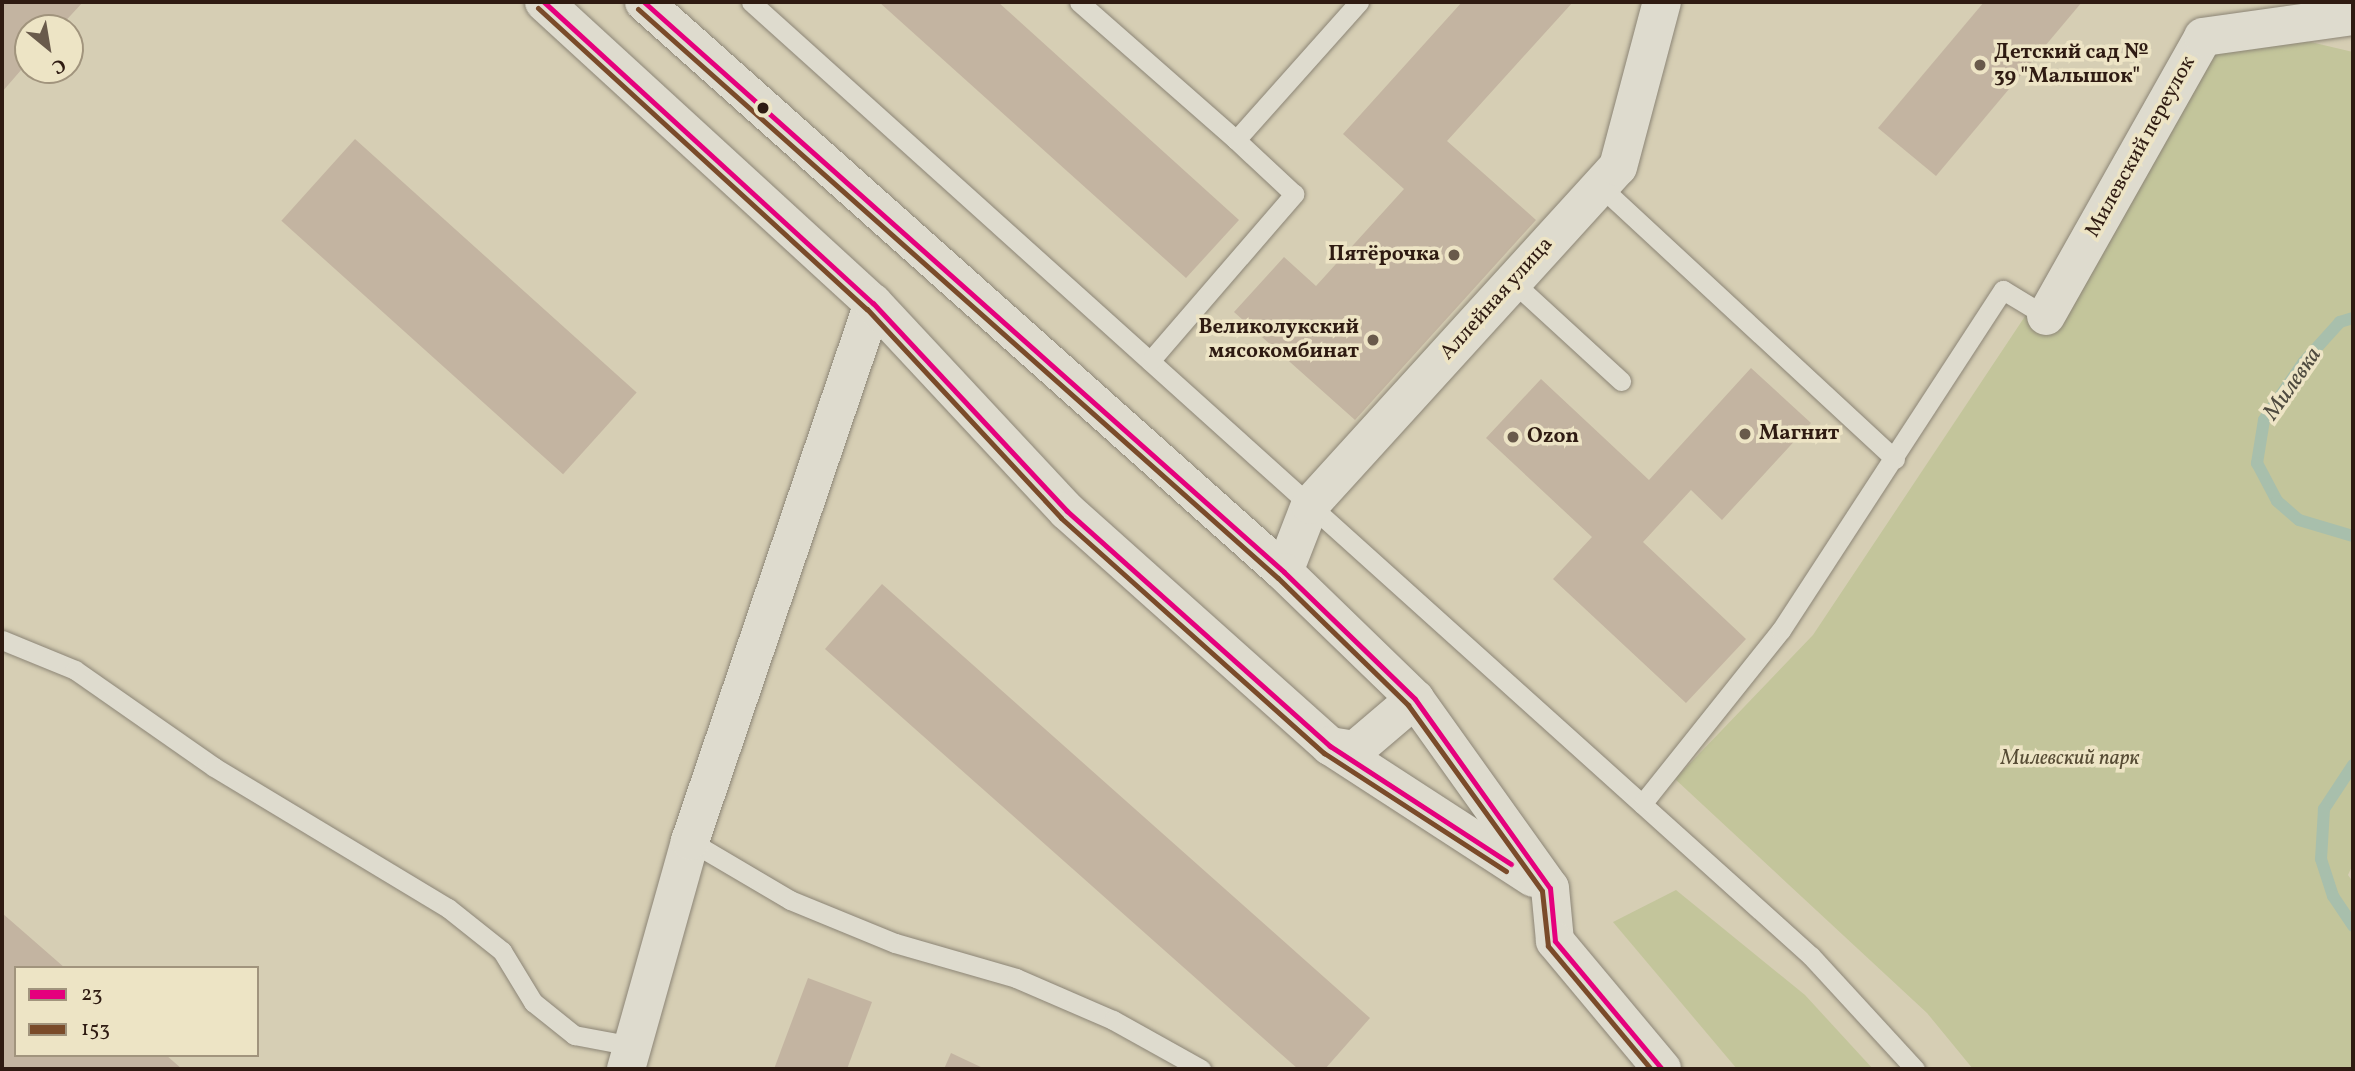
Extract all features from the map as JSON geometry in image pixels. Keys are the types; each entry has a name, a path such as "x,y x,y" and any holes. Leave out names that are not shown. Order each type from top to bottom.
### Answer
{"main road":[{"path":"544,2 873,303 1067,512 1330,746 1550,888"},
{"path":"644,2 1284,572 1415,699 1550,888 1555,941 1662,1069"},
{"name":"Аллейная улица","path":"1284,572 1310,505 1618,167 1662,2"},
{"name":"Милевский переулок","path":"2046,316 2203,37 2353,16"},
{"path":"629,1058 690,841 873,303"},
{"path":"1330,746 1355,750 1415,699"}],"lane":[{"path":"751,2 1811,956 1915,1069"},
{"path":"1079,2 1294,194 1150,361"},
{"path":"1236,140 1359,2"},
{"path":"1600,186 1895,459"},
{"path":"1512,281 1621,381"},
{"path":"1642,804 1781,630 2003,290 2046,316"},
{"path":"2,640 75,670 214,767 448,908 502,951 533,1002 574,1035 629,1058"},
{"path":"690,841 790,900 895,943 1016,978 1113,1020 1200,1069"}],"green space":[{"name":"Милевский парк","path":"2208,18 2353,52 2353,864 2348,875 2353,882 2353,1069 1973,1069 1927,1013 1675,779 1813,635 2139,145"},
{"path":"1676,890 1805,995 1873,1069 1737,1069 1613,922"}],"building":[{"path":"2,2 83,2 72,14 14,14 14,78 2,92"},
{"path":"879,2 998,2 1239,220 1186,278"},
{"path":"1462,2 1573,2 1447,141 1536,220 1355,420 1234,312 1284,257 1316,286 1404,189 1343,134"},
{"name":"Детский сад № 39 \"Малышок\"","path":"1984,2 2082,2 1936,176 1878,128"},
{"path":"355,139 637,393 563,474 281,221"},
{"path":"1751,368 1811,423 1722,520 1691,490 1643,542 1746,639 1686,703 1553,579 1592,537 1486,438 1541,379 1649,480"},
{"path":"882,584 1370,1018 1325,1069 1298,1069 825,649"},
{"path":"2,913 63,966 14,966 14,1057 168,1057 182,1069 2,1069"},
{"path":"808,978 872,1002 847,1069 774,1069"},
{"path":"951,1053 985,1069 944,1069"}],"waterway":[{"name":"Милевка","path":"2353,318 2340,322 2303,363 2264,420 2257,463 2277,501 2299,520 2353,536"},
{"name":"Милевка","path":"2353,765 2324,809 2321,859 2333,896 2353,926"}],"transit line":[{"name":"23","path":"544,2 873,303 1067,511 1330,746 1511,864"},
{"name":"23","path":"644,2 1284,572 1415,699 1550,888 1555,941 1662,1069"},
{"name":"153","path":"538,8 867,309 1061,518 1324,753 1506,871"},
{"name":"153","path":"638,9 1278,578 1408,705 1542,891 1548,946 1651,1069"}],"place":[{"name":"Детский сад № 39 \"Малышок\"","path":"1980,65"},
{"name":"Пятёрочка","path":"1454,255"},
{"name":"Великолукский мясокомбинат","path":"1373,340"},
{"name":"Магнит","path":"1745,434"},
{"name":"Ozon","path":"1513,437"}]}
